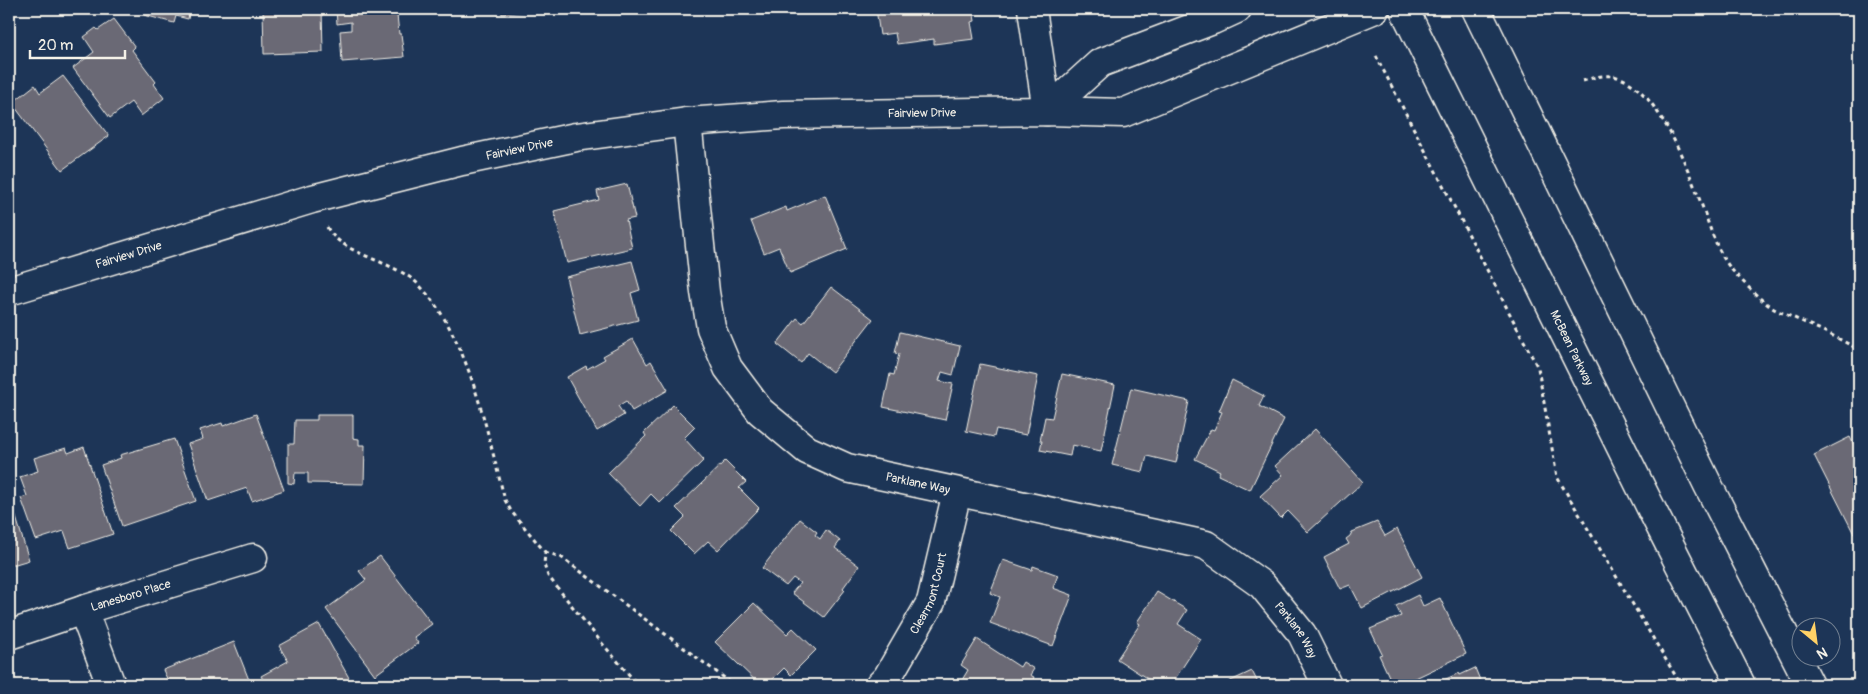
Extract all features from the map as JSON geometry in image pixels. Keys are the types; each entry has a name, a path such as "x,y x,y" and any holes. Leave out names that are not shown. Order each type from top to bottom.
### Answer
{"street":[{"path":"1032,9 1047,111"},
{"path":"1047,111 1100,63 1237,9"},
{"name":"Fairview Drive","path":"9,290 312,198 462,161 576,137 687,122 782,115 1047,111 1123,113 1374,9"},
{"name":"McBean Parkway","path":"1404,9 1740,685"},
{"path":"1476,9 1708,484 1810,685"},
{"name":"Parklane Way","path":"687,122 704,292 711,328 728,368 760,412 807,450 847,468 1206,546 1262,585 1302,634 1327,685"},
{"name":"Clearmont Court","path":"880,685 931,602 957,492"},
{"name":"Lanesboro Place","path":"9,635 83,610 253,558"},
{"path":"83,610 111,685"}],"path":[{"path":"1376,56 1538,368 1557,477 1681,685"},
{"path":"1583,81 1603,75 1619,77 1637,87 1652,103 1672,135 1698,197 1716,247 1731,268 1742,281 1774,308 1859,350"},
{"path":"312,198 331,236 346,246 386,264 418,284 446,320 472,377 505,500 511,511 545,552 561,557 734,685"},
{"path":"545,552 544,565 548,576 638,685"}],"building":[{"path":"146,9 190,9 188,19 176,16 174,23 144,15"},
{"path":"263,9 322,9 323,52 264,54"},
{"path":"336,9 399,9 399,15 397,15 404,57 342,62 340,31 351,30 351,22 337,24"},
{"path":"501,9 546,9 502,14"},
{"path":"876,9 973,9 975,21 971,22 974,39 934,44 934,39 897,44 895,33 880,35"},
{"path":"114,19 135,47 132,50 156,82 154,84 164,98 141,116 131,102 110,118 73,68 94,52 84,37 96,28 98,30"},
{"path":"63,76 109,136 62,170 12,103 35,85 40,93"},
{"path":"627,184 635,218 626,220 632,248 567,263 554,211 599,200 597,191"},
{"path":"825,195 847,249 790,273 779,247 764,253 751,221 786,207 787,211"},
{"path":"632,261 640,290 631,293 638,320 580,335 566,277"},
{"path":"831,287 873,319 832,372 808,353 801,363 777,344 797,318 803,323"},
{"path":"900,332 960,346 953,375 942,372 939,381 953,384 945,420 883,407 890,374 894,375 899,354 895,353"},
{"path":"633,339 647,364 651,361 668,390 632,411 626,401 618,406 624,415 597,431 567,377 586,366 587,369 605,359 603,356"},
{"path":"980,364 1038,376 1026,435 996,429 994,437 966,431"},
{"path":"1062,374 1115,385 1101,451 1072,445 1070,456 1040,450 1045,417 1052,418"},
{"path":"1232,380 1264,396 1259,406 1284,419 1250,490 1218,475 1220,471 1195,459 1211,429 1214,430 1222,412 1219,411"},
{"path":"1131,388 1189,401 1176,463 1147,456 1143,472 1112,465"},
{"path":"673,405 695,427 684,438 704,460 660,503 651,494 640,506 608,473 646,436 644,433"},
{"path":"256,414 284,490 252,501 247,488 208,501 188,444 203,439 200,430 222,423 223,426"},
{"path":"317,415 353,415 353,438 359,439 359,445 365,445 364,484 308,483 308,473 295,473 294,484 288,483 288,444 294,444 295,420 317,420"},
{"path":"1315,429 1363,482 1308,532 1288,511 1281,518 1260,496 1283,475 1275,466"},
{"path":"1850,437 1859,455 1859,531 1854,534 1814,455"},
{"path":"174,439 196,501 122,526 101,465 121,458 120,455"},
{"path":"84,447 113,534 70,548 64,531 36,540 21,498 27,496 20,477 38,471 34,458 66,448 68,453"},
{"path":"725,461 746,482 739,488 759,508 718,550 708,541 694,554 671,531 685,517 676,508"},
{"path":"9,494 29,560 9,566"},
{"path":"800,519 817,532 815,535 820,539 826,530 840,541 835,548 859,566 843,588 845,590 824,617 792,593 800,583 793,578 786,586 762,568"},
{"path":"1377,522 1385,536 1397,529 1422,577 1362,608 1350,585 1340,589 1324,557 1349,544 1346,539 1352,532"},
{"path":"380,556 432,624 414,637 418,643 375,675 326,609 366,580 359,571"},
{"path":"1003,560 1032,570 1033,566 1058,575 1053,588 1072,595 1053,646 990,623 1000,597 990,593"},
{"path":"1157,592 1187,610 1178,624 1201,639 1171,685 1157,685 1117,659 1140,624 1137,622"},
{"path":"1418,595 1423,606 1440,598 1466,654 1401,685 1393,685 1379,655 1382,654 1370,629 1401,616 1396,606"},
{"path":"754,603 787,634 793,628 816,650 791,675 784,668 767,685 760,685 715,642"},
{"path":"319,624 353,685 266,685 261,676 288,661 279,646"},
{"path":"977,639 1020,667 1023,662 1034,669 1030,675 1034,677 1033,680 1041,685 959,685 968,670 961,665"},
{"path":"234,642 251,685 170,685 163,670"},
{"path":"1475,668 1482,685 1433,685 1459,673 1460,675"},
{"path":"1252,671 1259,685 1222,685"}]}
